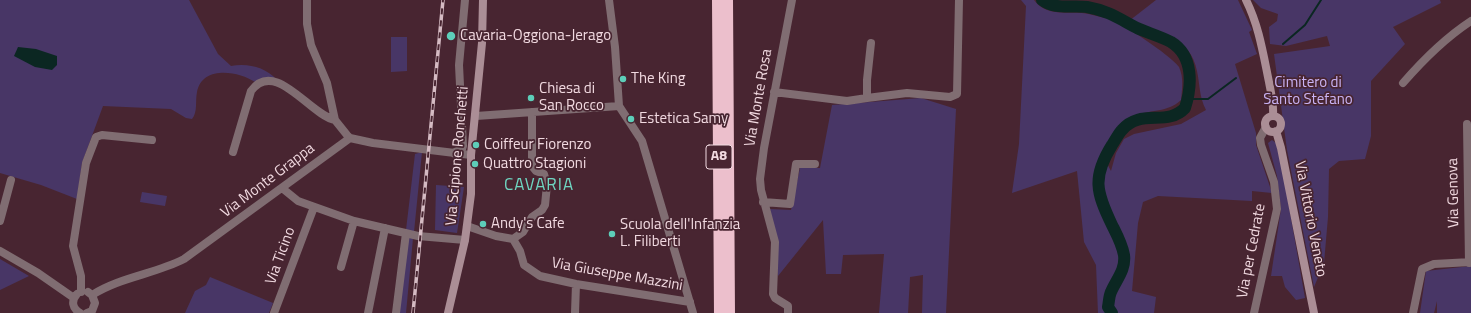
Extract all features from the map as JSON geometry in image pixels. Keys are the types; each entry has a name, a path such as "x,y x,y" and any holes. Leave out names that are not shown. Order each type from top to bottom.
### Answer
{"highway":[{"name":"A8","path":"718,0 720,313"},
{"name":"A8","path":"727,0 729,313"}],"street":[{"path":"307,0 308,34 327,83 335,120 350,138 373,143 450,153 471,154"},
{"path":"450,153 459,152 463,146 459,65 465,0"},
{"name":"Via Scipione Ronchetti","path":"448,313 465,240 472,187 471,154 476,116 483,0"},
{"path":"609,0 615,47 619,106 642,141 693,313"},
{"name":"Via Monte Rosa","path":"788,313 788,306 774,298 773,294 775,242 763,202 761,190 761,168 792,0"},
{"path":"774,92 848,101 907,93 950,97 957,94 960,0"},
{"name":"Via Vittorio Veneto","path":"1246,0 1256,24 1262,45 1273,105 1273,116 1277,117 1281,122 1281,126 1276,131 1282,148 1314,313"},
{"path":"1402,83 1425,59 1471,20"},
{"path":"867,98 867,80 871,43"},
{"path":"232,152 251,91 255,86 262,83 274,80 286,86 324,116 335,120"},
{"path":"476,116 619,106"},
{"path":"467,226 496,236 513,239 523,232 532,217 542,210 546,200 547,185 544,174 533,169 532,166 532,112"},
{"path":"1273,116 1267,120 1266,127 1271,131 1276,131"},
{"name":"Via Genova","path":"1467,124 1470,262"},
{"name":"Via per Cedrate","path":"1254,313 1277,209 1274,182 1260,138 1266,127"},
{"path":"75,312 73,304 74,298 81,292 81,276 73,246 86,163 96,137 102,135 152,140"},
{"name":"Via Monte Grappa","path":"92,295 117,282 163,268 184,259 350,138"},
{"path":"763,202 790,204 796,164 815,164"},
{"path":"0,221 11,180"},
{"path":"282,188 291,197 354,221 418,236 465,240"},
{"name":"Via Ticino","path":"274,313 314,207"},
{"path":"341,267 354,221"},
{"path":"368,313 385,228"},
{"path":"396,313 406,233"},
{"name":"Via Giuseppe Mazzini","path":"513,239 520,251 522,262 527,268 540,276 576,284 690,302"},
{"path":"0,251 38,273 74,298"},
{"path":"1413,313 1422,268 1434,264 1470,262"},
{"path":"575,313 576,284"},
{"path":"81,292 92,295 95,303 91,312"}],"green space":[{"path":"0,0 189,0 218,54 231,66 244,65 256,67 267,72 277,80 263,79 255,82 240,75 231,73 213,74 200,83 197,92 196,110 192,119 186,118 171,109 103,106 82,163 77,199 41,185 0,173"},
{"path":"1021,0 1034,0 1044,9 1050,11 1063,13 1085,13 1115,21 1158,48 1179,67 1182,79 1181,100 1170,107 1134,116 1119,127 1101,153 1111,171 1116,153 1124,139 1134,134 1181,124 1206,110 1201,95 1194,60 1188,50 1171,37 1161,32 1129,21 1156,0 1238,0 1252,30 1249,32 1257,54 1235,64 1256,133 1256,145 1272,193 1252,191 1252,201 1158,196 1143,202 1138,223 1132,291 1156,297 1154,313 1098,313 1096,265 1084,242 1077,171 1012,193 1019,144 1026,6"},
{"name":"Cimitero di Santo Stefano","path":"1253,0 1440,0 1441,3 1393,27 1405,44 1371,81 1371,136 1365,159 1339,161 1329,169 1328,217 1324,263 1314,287 1287,150 1274,54 1330,46 1327,36 1286,46 1270,44 1269,27 1277,21 1278,14 1261,8"},
{"path":"391,37 407,37 407,71 391,72"},
{"path":"921,98 956,109 946,313 922,313 923,275 910,277 908,313 879,313 884,254 843,255 841,274 826,274 823,220 778,276 770,209 791,210 800,168 820,168 832,105"},
{"path":"1272,140 1276,143 1282,167 1305,298 1296,300 1285,287 1282,276 1271,276 1281,209 1277,176 1268,143"},
{"path":"422,152 414,232 406,230 415,154"},
{"path":"436,185 464,187 457,233 435,230"},
{"path":"142,192 167,196 165,206 140,202"},
{"path":"408,237 413,238 406,313 398,313"},
{"path":"0,259 29,276 0,290"},
{"path":"1471,266 1471,313 1437,313 1437,301 1434,313 1420,313 1426,271"},
{"path":"210,277 273,303 269,313 185,313 195,291 206,285"}],"shaded area":[{"path":"18,47 36,49 57,56 57,65 52,70 35,67 14,56"}],"waterway":[{"path":"1042,0 1058,6 1087,7 1119,18 1137,28 1171,42 1184,55 1187,63 1190,81 1185,108 1170,116 1162,118 1146,118 1129,124 1118,135 1101,166 1098,185 1102,203 1121,243 1124,255 1124,265 1109,297 1108,307 1112,313"},
{"path":"1283,44 1305,25 1321,0"},
{"path":"1188,99 1208,99 1236,78"}],"railway":[{"path":"413,313 443,0"}],"place":[{"name":"Cavaria-Oggiona-Jerago","path":"451,36"},
{"name":"The King","path":"623,79"},
{"name":"Chiesa di San Rocco","path":"531,98"},
{"name":"Estetica Samy","path":"631,119"},
{"name":"Coiffeur Fiorenzo","path":"476,145"},
{"name":"Quattro Stagioni","path":"475,164"},
{"name":"Andy's Cafe","path":"483,224"},
{"name":"Scuola dell'Infanzia L. Filiberti","path":"612,234"}],"district":[{"name":"CAVARIA","path":"539,186"}]}
